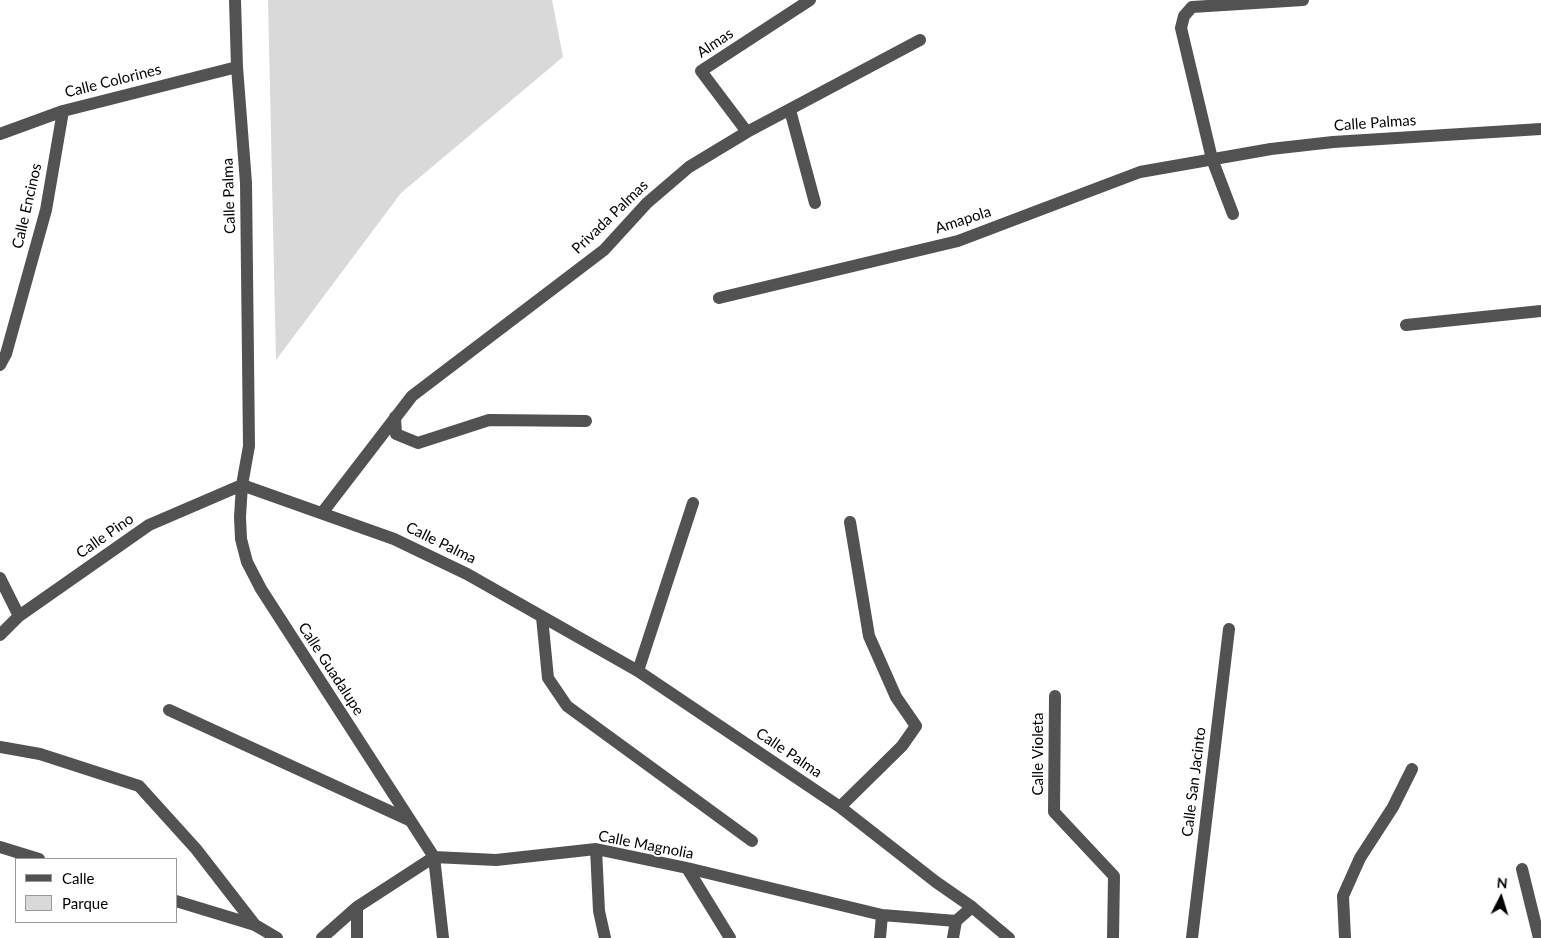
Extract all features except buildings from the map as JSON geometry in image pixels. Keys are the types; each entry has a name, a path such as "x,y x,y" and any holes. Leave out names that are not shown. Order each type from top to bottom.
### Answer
{"street":[{"name":"Calle Palma","path":"235,0 237,67 246,183 249,446 242,485 394,539 467,574 638,672 840,807 936,882 972,907 1009,938"},
{"name":"Almas","path":"747,132 701,71 810,0"},
{"path":"1233,214 1212,159 1181,28 1184,16 1192,7 1303,0"},
{"name":"Privada Palmas","path":"322,513 412,396 604,250 647,203 689,167 747,132 920,40"},
{"name":"Calle Colorines","path":"0,134 62,111 237,67"},
{"path":"790,110 815,203"},
{"name":"Calle Encinos","path":"0,365 6,354 46,210 62,111"},
{"name":"Calle Palmas","path":"1212,159 1333,142 1541,129"},
{"name":"Amapola","path":"719,298 958,241 1140,172 1212,159"},
{"path":"1406,325 1541,311"},
{"path":"395,417 396,434 418,443 489,420 586,422"},
{"name":"Calle Pino","path":"0,635 19,616 149,525 242,485"},
{"name":"Calle Guadalupe","path":"242,485 240,517 242,539 247,562 260,589 434,857"},
{"path":"638,672 693,503"},
{"path":"840,807 902,746 916,726 896,697 869,636 850,522"},
{"path":"0,578 19,616"},
{"path":"542,617 548,678 567,706 752,842"},
{"name":"Calle San Jacinto","path":"1192,938 1229,629"},
{"name":"Calle Violeta","path":"1055,696 1054,812 1114,876 1113,938"},
{"path":"169,710 409,820"},
{"path":"0,747 40,754 139,786 196,848 255,925"},
{"path":"1345,938 1344,896 1360,858 1393,807 1412,769"},
{"path":"0,848 35,858"},
{"path":"596,849 599,911 605,938"},
{"name":"Calle Magnolia","path":"434,857 496,860 596,849 687,868 882,915 956,921"},
{"path":"322,938 357,907 434,857 443,938"},
{"path":"687,868 730,938"},
{"path":"1522,869 1539,938"},
{"path":"178,902 255,925 277,938"},
{"path":"357,907 357,938"},
{"path":"953,938 956,921 972,907"},
{"path":"880,938 882,915"}],"green space":[{"path":"268,0 552,0 563,57 401,193 276,360"}]}
